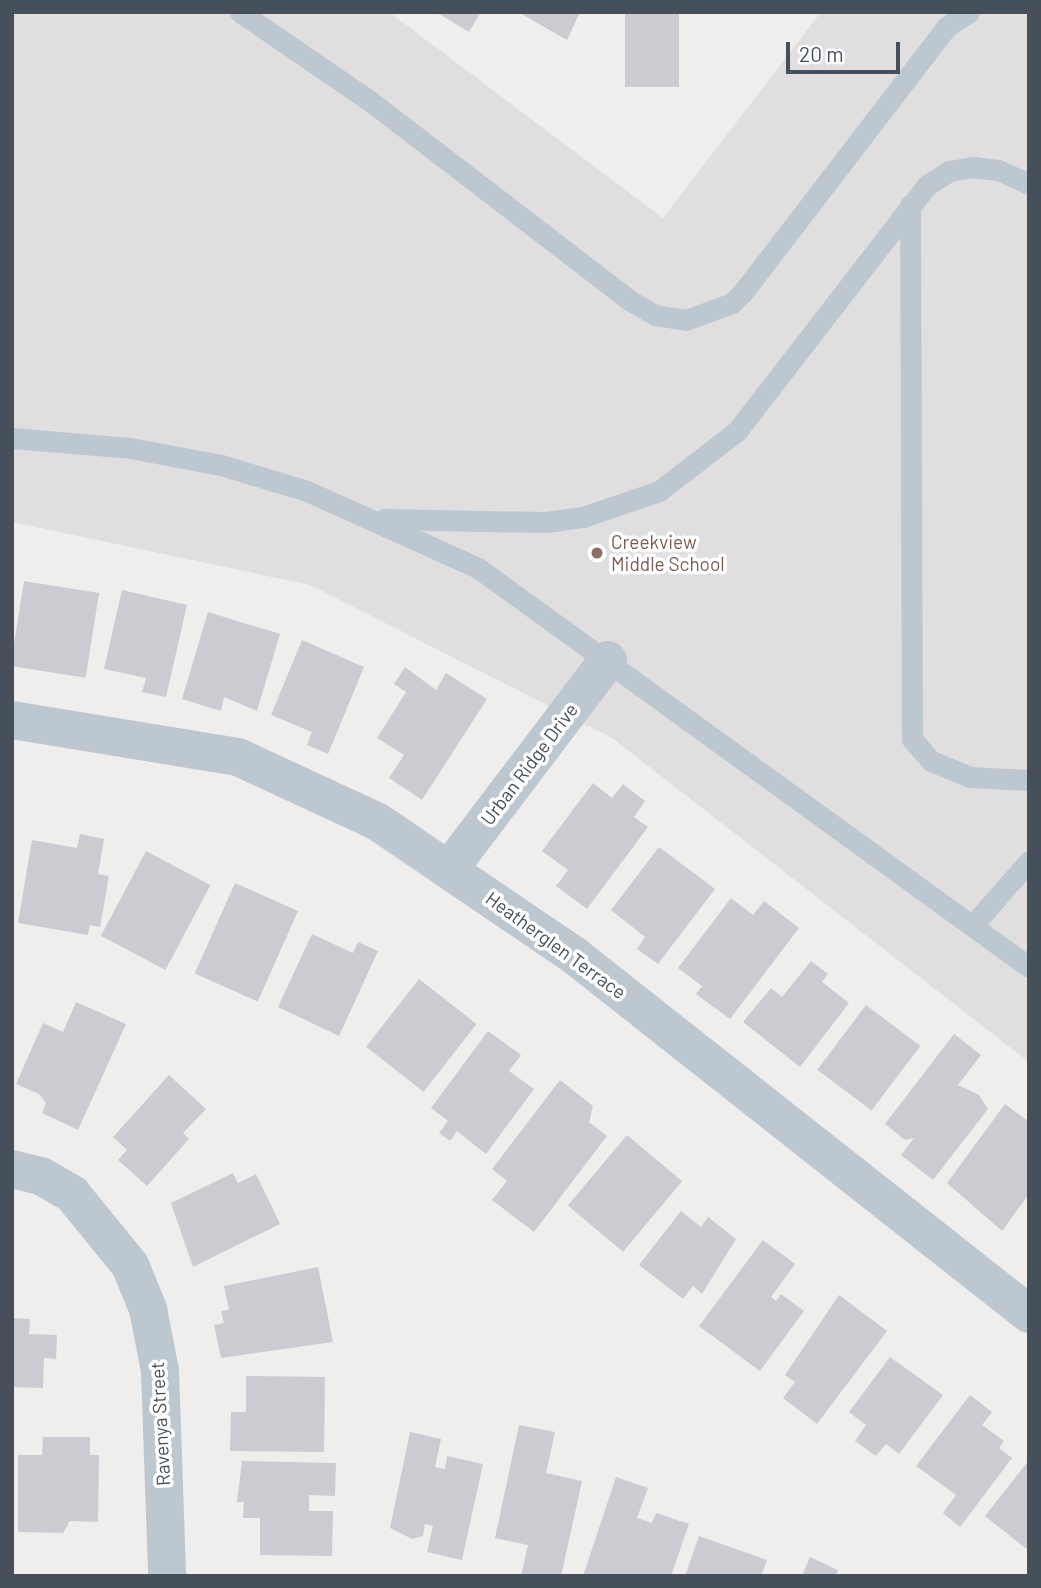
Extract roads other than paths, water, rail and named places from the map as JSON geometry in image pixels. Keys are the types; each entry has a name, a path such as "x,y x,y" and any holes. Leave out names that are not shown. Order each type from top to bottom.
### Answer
{"street":[{"name":"Urban Ridge Drive","path":"450,869 608,660"},
{"name":"Heatherglen Terrace","path":"12,720 238,757 378,822 575,956 1029,1314"},
{"name":"Ravenya Street","path":"12,1169 41,1176 72,1194 130,1265 148,1309 160,1371 167,1576"}],"lane":[{"path":"240,12 370,102 629,300 655,315 687,320 723,307 743,292 946,27 969,12"},
{"path":"375,519 547,522 583,517 659,491 737,431 910,205 949,171 998,170 1029,184"},
{"path":"910,205 912,739 931,761 970,777 1029,780"},
{"path":"12,438 130,448 221,465 375,519 478,568 1029,967"},
{"path":"973,925 1029,860"}],"place":[{"name":"Creekview Middle School","path":"597,553"}]}
